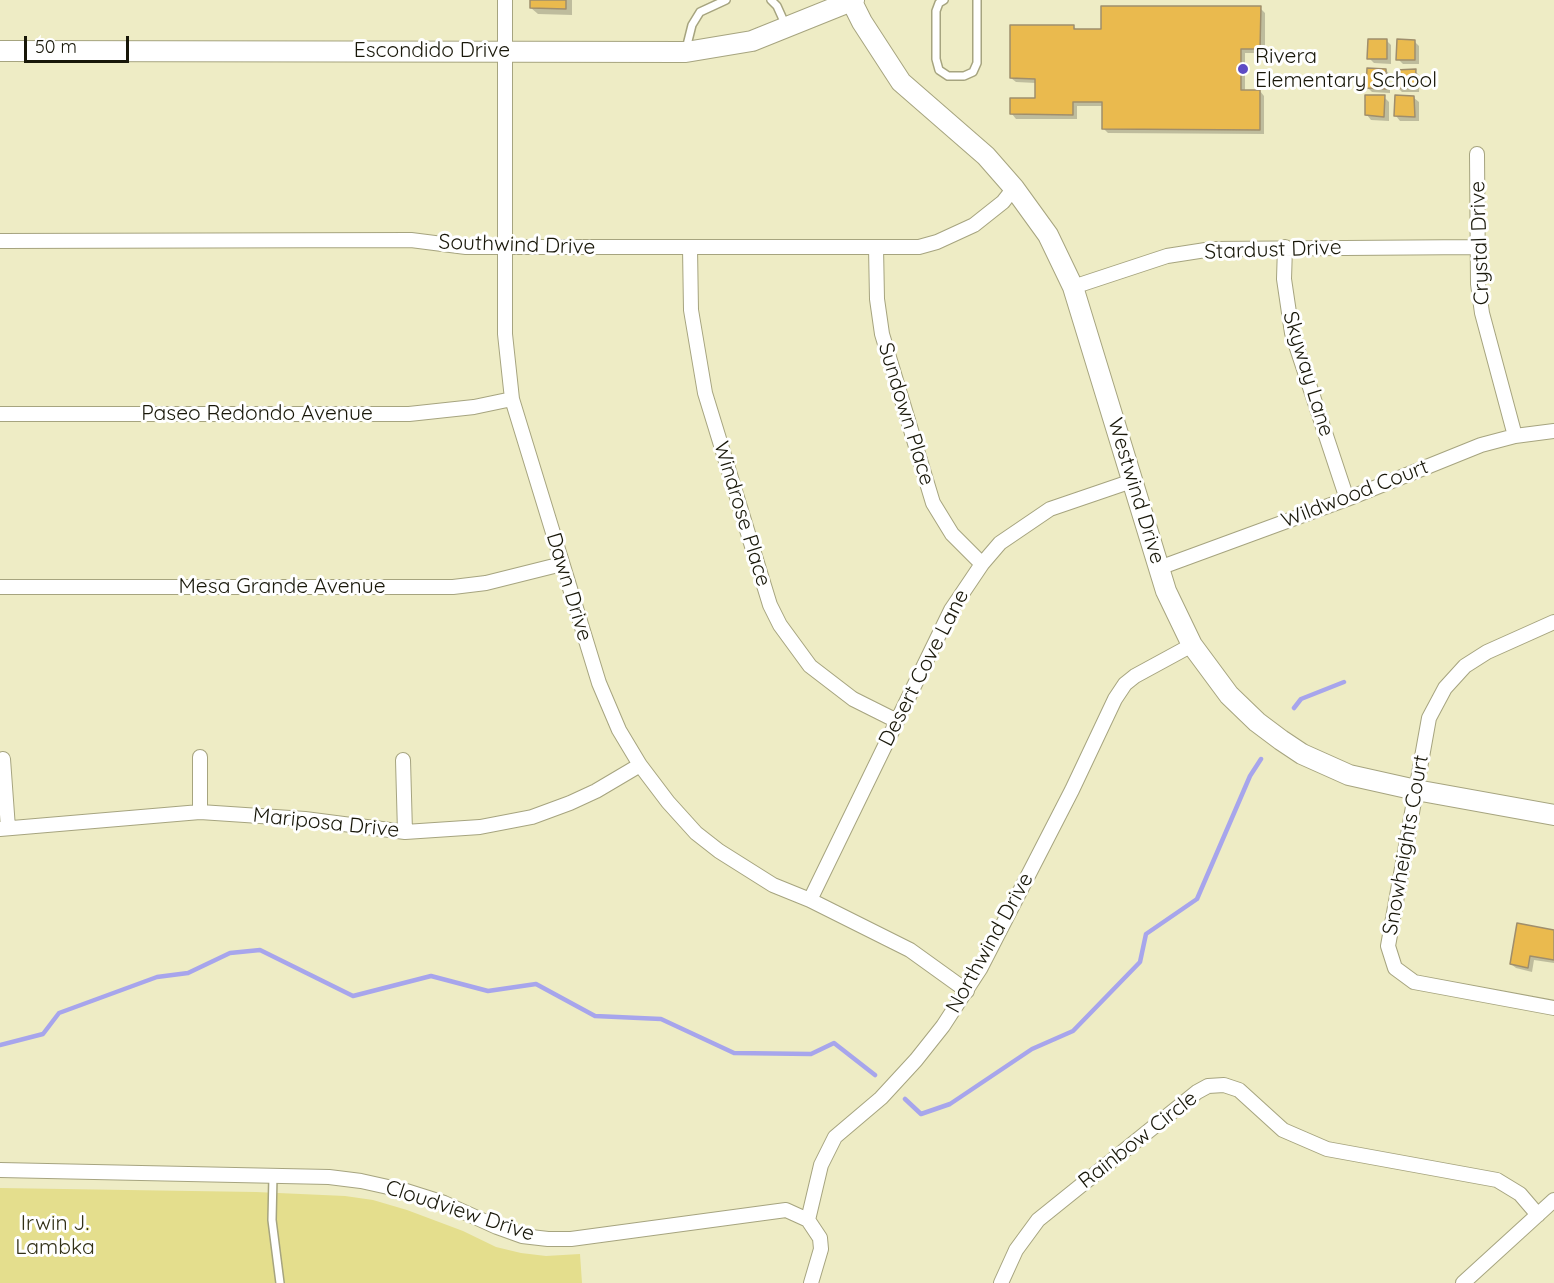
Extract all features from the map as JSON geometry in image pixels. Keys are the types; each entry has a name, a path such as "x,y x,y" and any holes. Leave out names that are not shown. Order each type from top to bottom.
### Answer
{"main road":[{"name":"Escondido Drive","path":"0,51 686,52 727,47 787,29 852,0"},
{"name":"Westwind Drive","path":"852,0 901,82 986,156 1014,188 1048,235 1073,287 1159,567 1176,614 1192,645 1229,695 1257,722 1281,740 1302,754 1349,775 1416,790 1554,815"}],"street":[{"name":"Dawn Drive","path":"505,0 505,334 512,399 605,699 640,765 668,802 696,833 719,851 773,885 810,900 910,950 967,990"},
{"name":"Crystal Drive","path":"1477,154 1478,247 1482,312 1515,436"},
{"name":"Southwind Drive","path":"0,241 411,240 466,248 919,247 961,233 989,214 1014,188"},
{"name":"Sundown Place","path":"876,247 877,299 882,334 933,503 952,534 982,564"},
{"name":"Stardust Drive","path":"1073,287 1167,256 1212,249 1478,247"},
{"name":"Windrose Place","path":"690,248 691,310 705,393 770,605 780,625 810,666 853,699 897,721"},
{"name":"Skyway Lane","path":"1285,248 1284,279 1292,333 1347,498"},
{"name":"Paseo Redondo Avenue","path":"0,414 409,414 474,408 512,399"},
{"name":"Wildwood Court","path":"1159,567 1347,498 1481,445 1515,436 1554,432"},
{"name":"Desert Cove Lane","path":"810,900 951,610 982,564 1009,536 1050,508 1132,481"},
{"name":"Mesa Grande Avenue","path":"0,587 453,587 486,583 562,564"},
{"name":"Snowheights Court","path":"1554,622 1487,652 1465,666 1446,688 1429,718 1388,939 1390,958 1395,968 1414,982 1554,1008"},
{"name":"Northwind Drive","path":"808,1220 821,1165 835,1137 881,1098 916,1060 967,990 1007,919 1115,699 1125,684 1135,676 1192,645"},
{"path":"200,757 200,812"},
{"path":"3,759 4,829"},
{"path":"403,760 405,832"},
{"name":"Mariposa Drive","path":"4,829 200,812 305,819 405,832 480,827 532,817 597,791 640,765"},
{"name":"Rainbow Circle","path":"1001,1283 1016,1250 1038,1220 1197,1092 1208,1086 1224,1085 1239,1090 1283,1130 1327,1149 1497,1180 1520,1194 1538,1215"},
{"name":"Cloudview Drive","path":"0,1170 340,1179 406,1191 444,1203 522,1236 548,1239 571,1239 786,1210 808,1220"},
{"path":"1463,1283 1554,1200"},
{"path":"808,1220 815,1227 820,1249 811,1283"}],"lane":[{"path":"686,52 692,25 700,12 726,0"},
{"path":"771,0 777,6 787,29"},
{"path":"944,0 939,3 936,11 936,59 939,70 948,76 964,76 973,72 976,63 977,0"},
{"path":"273,1176 272,1220 280,1283"}],"green space":[{"name":"Irwin J. Lambka","path":"0,1188 256,1192 345,1196 373,1200 463,1231 496,1247 546,1256 580,1254 582,1283 0,1283"}],"building":[{"path":"530,0 566,0 566,9 530,8"},
{"path":"1101,6 1261,6 1260,49 1241,49 1241,90 1260,90 1260,130 1102,129 1102,102 1073,102 1073,115 1010,114 1010,98 1035,98 1035,79 1010,78 1010,25 1074,25 1074,29 1101,29"},
{"path":"1368,39 1387,39 1387,59 1367,59"},
{"path":"1397,39 1415,40 1415,60 1396,60"},
{"path":"1367,68 1386,69 1386,89 1366,88"},
{"path":"1416,69 1415,88 1396,88 1396,70"},
{"path":"1365,95 1385,95 1384,117 1365,115"},
{"path":"1395,95 1414,96 1415,117 1394,116"},
{"path":"1517,923 1554,930 1554,960 1530,956 1528,968 1510,964"}],"waterway":[{"path":"1294,708 1301,699 1344,682"},
{"path":"905,1099 921,1114 950,1104 1032,1049 1073,1031 1140,962 1146,934 1197,899 1250,776 1261,759"},
{"path":"0,1045 43,1034 59,1013 157,977 188,973 230,953 260,950 353,996 431,976 488,991 536,984 595,1016 661,1019 734,1053 811,1054 834,1043 875,1075"}],"place":[{"name":"Rivera Elementary School","path":"1243,69"}]}
